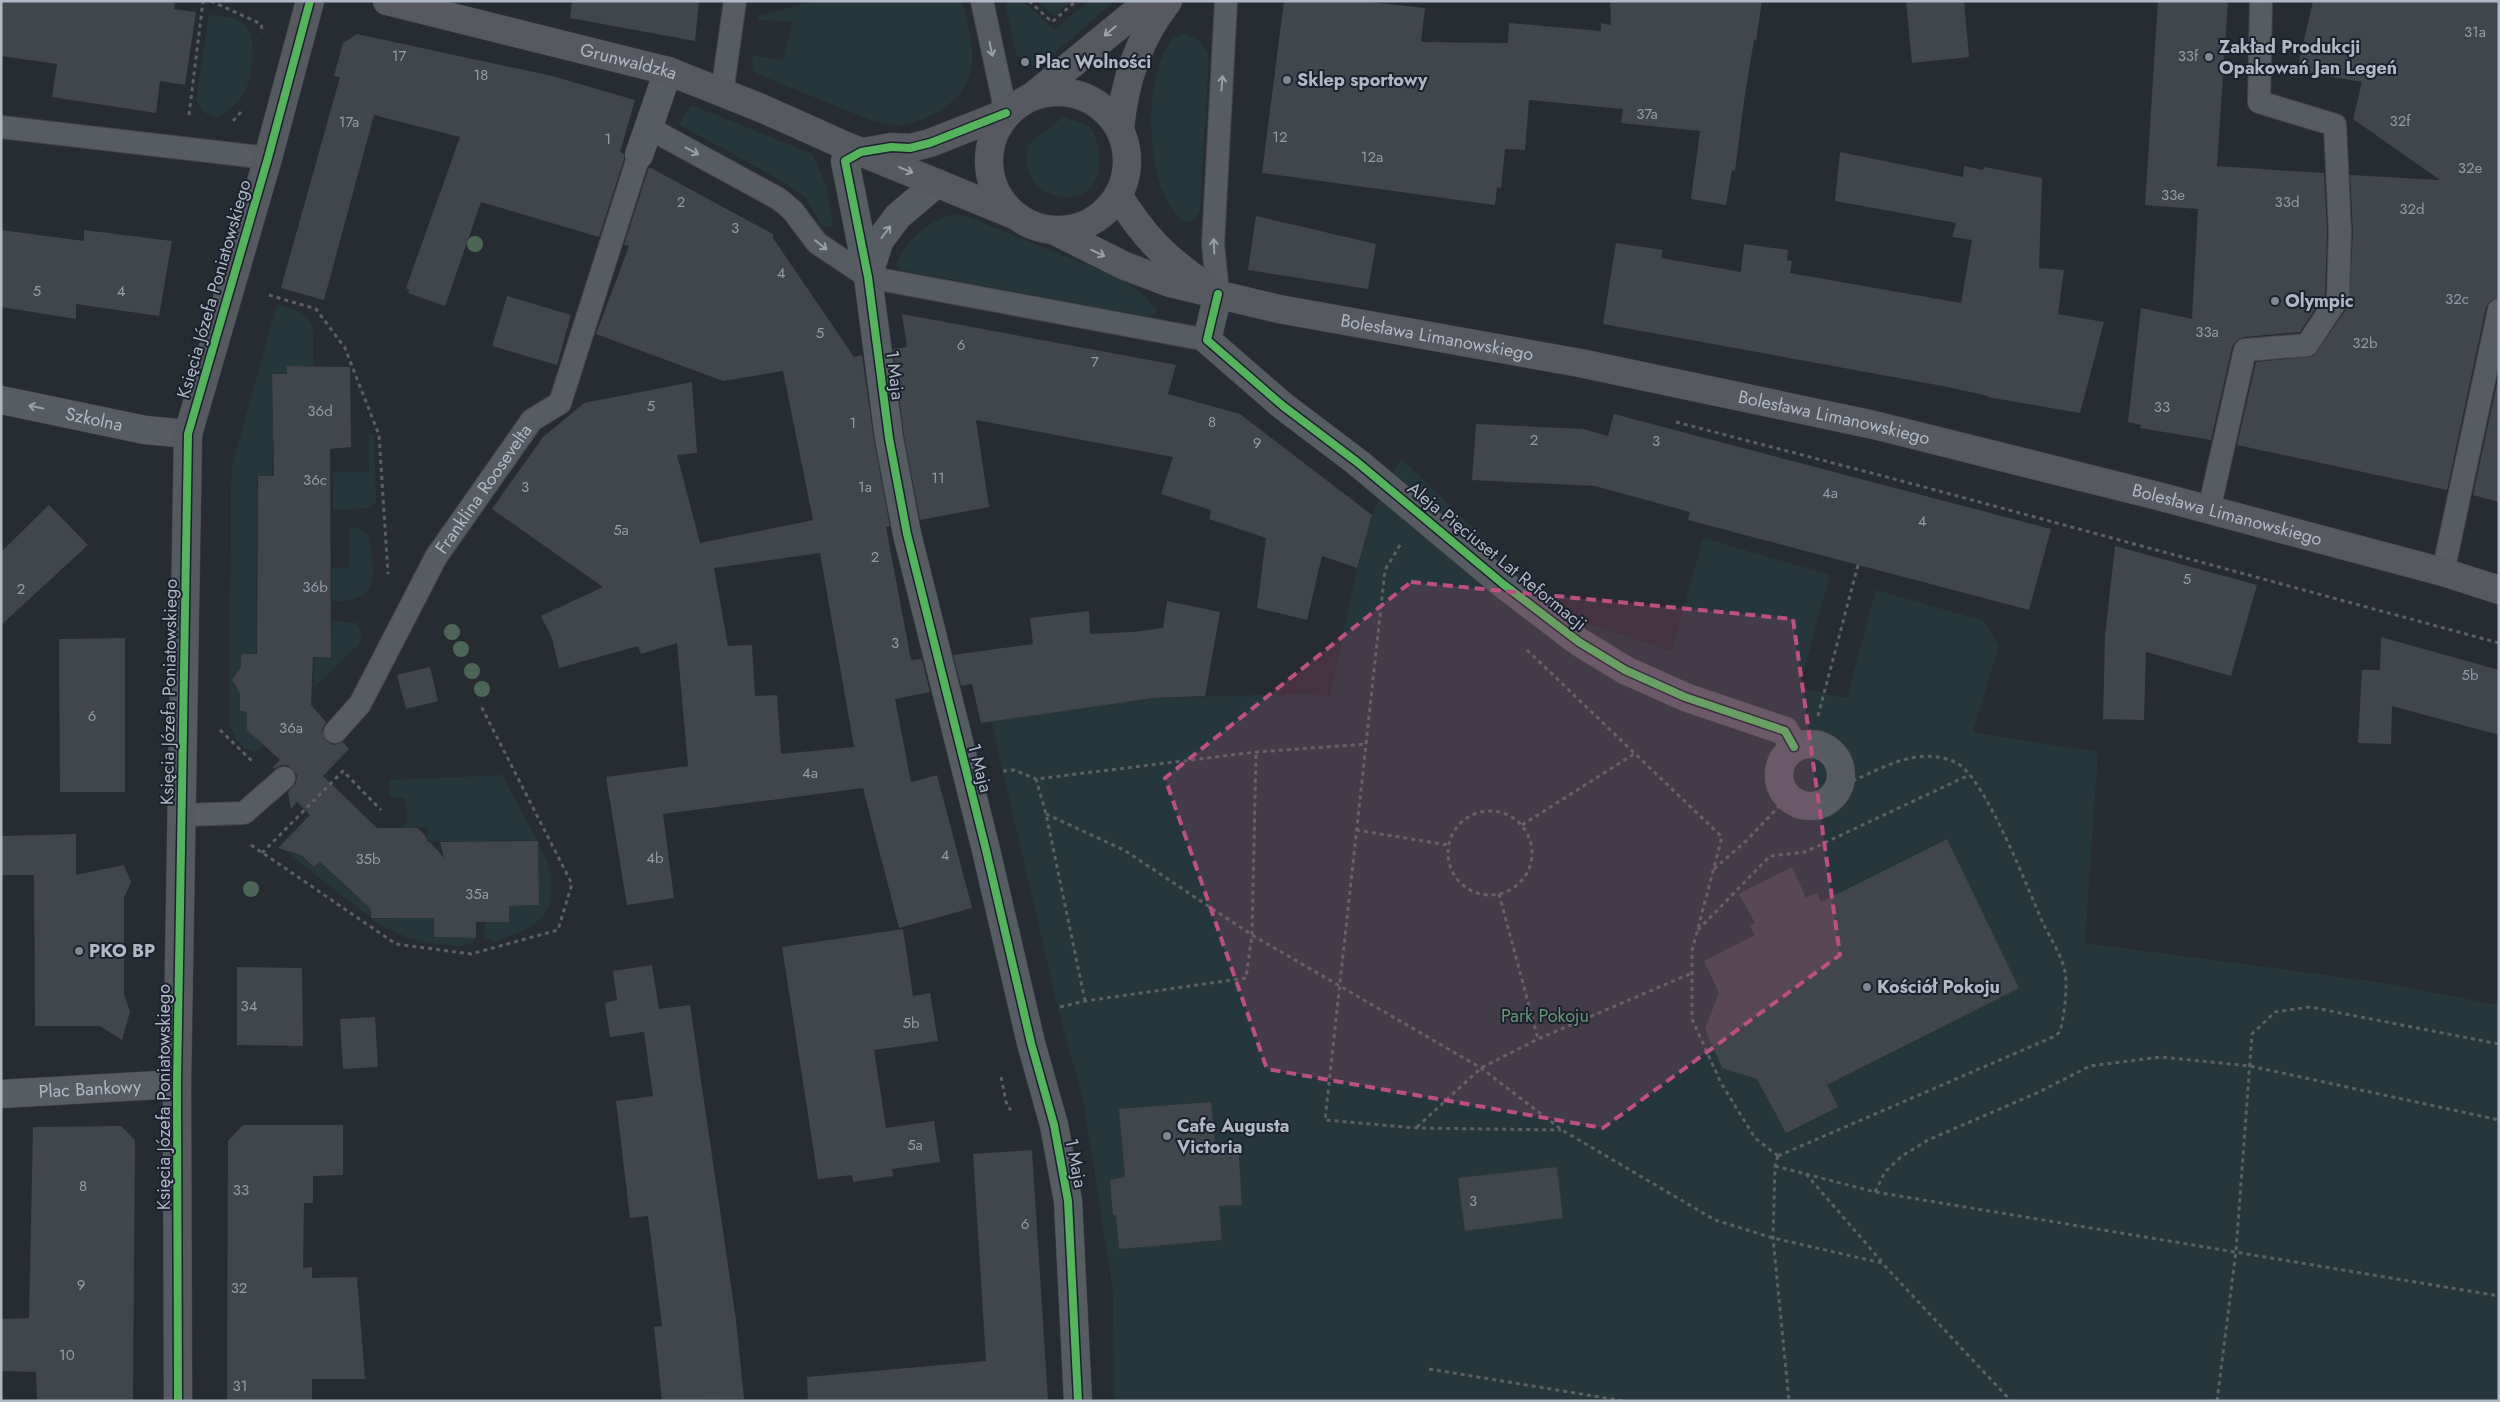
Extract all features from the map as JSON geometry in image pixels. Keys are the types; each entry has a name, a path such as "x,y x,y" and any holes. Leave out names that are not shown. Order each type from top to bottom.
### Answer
{"main road":[{"name":"Księcia Józefa Poniatowskiego","path":"178,1401 178,1084 188,434 268,158 310,1"},
{"name":"Grunwaldzka","path":"387,1 668,71 860,152"},
{"path":"860,152 891,147 916,147 1006,112 1033,96 1149,1"},
{"path":"1120,129 1122,100 1131,70 1143,38 1168,1"},
{"path":"1033,96 1058,91 1082,95 1104,109 1120,129 1127,151 1127,174 1118,195 1107,210 1092,222 1074,229 1055,231"},
{"path":"1006,112 991,138 988,166 994,193 1012,214"},
{"path":"860,152 1012,214 1032,226 1055,231 1125,266 1170,283 1218,294"},
{"path":"1118,195 1133,219 1153,244 1172,263 1218,294"},
{"name":"Bolesława Limanowskiego","path":"1218,294 1280,309 1580,363 1874,425 2209,510 2443,572 2499,590"}],"street":[{"name":"Franklina Roosevelta","path":"639,155 668,71"},
{"name":"1 Maja","path":"860,152 845,161 868,278 888,438 907,534 986,850 1031,1044 1054,1125 1066,1191 1072,1245 1078,1401"},
{"name":"1 Maja","path":"868,278 880,240 898,216 937,183"},
{"path":"1207,340 1218,294"},
{"name":"Aleja Pięciuset Lat Reformacji","path":"1207,340 1283,406 1357,462 1503,584 1579,642 1625,670 1685,697 1784,731 1803,746 1816,744 1834,755 1842,776 1838,787"},
{"name":"Szkolna","path":"1,400 146,430 188,434"},
{"path":"1803,746 1780,764 1780,786 1788,796 1794,802 1815,807 1834,796 1838,787"},
{"name":"Plac Bankowy","path":"1,1094 178,1084"}],"lane":[{"path":"722,93 735,1"},
{"path":"982,1 1006,112"},
{"path":"1218,294 1213,244 1226,1"},
{"path":"2209,510 2245,350 2308,345 2338,298 2340,232 2335,125 2259,102 2261,1"},
{"path":"1,127 268,158"},
{"path":"649,128 779,198 793,211 817,243 868,278 1207,340"},
{"name":"Franklina Roosevelta","path":"335,732 360,704 436,556 532,420 560,403 639,155"},
{"path":"2443,572 2499,310"},
{"path":"182,815 244,813 284,778"}],"path":[{"path":"188,123 203,1"},
{"path":"211,1 261,24"},
{"path":"1029,1 1052,22 1076,1"},
{"path":"269,295 316,309 345,348 379,435 389,583"},
{"path":"1671,421 1921,486 2499,643"},
{"path":"1403,540 1385,570 1325,1120 1416,1128 1562,1130"},
{"path":"1803,746 1858,564"},
{"path":"1520,644 1722,837 1692,951 1692,1019 1713,1064 1755,1138 1778,1156"},
{"path":"244,841 396,944 471,954 558,930 572,884 481,706"},
{"path":"218,728 260,769"},
{"path":"998,772 1014,770 1036,779 1256,752 1367,744"},
{"path":"1058,1008 1084,1001 1246,978 1252,935 1256,752"},
{"path":"1522,825 1634,754"},
{"path":"1789,1401 1773,1238 1775,1166 1778,1156 2060,1032 2064,1017 2065,972 2000,826 1969,775 1957,762 1930,755 1904,758 1838,787"},
{"path":"262,853 342,772 381,810"},
{"path":"1698,930 1770,856 1805,852 1969,775"},
{"path":"1036,779 1046,814 1084,1001"},
{"path":"1714,869 1746,841 1788,796"},
{"path":"1486,810 1500,812 1512,816 1522,825 1530,838 1532,852 1530,866 1523,879 1512,889 1499,894 1485,894 1472,891 1460,883 1452,872 1448,859 1448,845 1453,832 1461,822 1472,814 1486,810"},
{"path":"1046,814 1124,850 1252,935 1481,1068 1562,1130 1715,1220 1773,1238 1882,1263"},
{"path":"1356,830 1448,845"},
{"path":"1499,894 1538,1039"},
{"path":"1416,1128 1481,1068 1538,1039 1692,973"},
{"path":"2218,1401 2236,1251 2252,1034 2274,1012 2310,1007 2499,1044"},
{"path":"1874,1192 1885,1172 1902,1156 1928,1140 2039,1092 2090,1066 2161,1057 2250,1066 2499,1120"},
{"path":"1775,1166 1874,1192 2499,1296"},
{"path":"1805,1174 1882,1263 2010,1401"},
{"path":"1429,1369 1624,1401"}],"highlighted area":[{"path":"1411,582 1793,619 1840,955 1603,1128 1267,1069 1165,778"}],"green space":[{"path":"816,1 962,1 972,49 972,63 963,89 953,101 932,115 911,123 893,125 864,117 754,72 752,56 783,60 793,22 757,20 759,16"},
{"path":"1005,1 1023,1 1055,30 1088,1 1114,1 1041,65 1030,65 1016,54"},
{"path":"1036,1 1071,1 1055,16"},
{"path":"209,15 231,18 243,23 251,37 253,56 245,91 233,106 217,117 205,113 196,100"},
{"path":"1182,34 1196,39 1205,49 1209,58 1200,209 1197,216 1189,222 1182,221 1179,218 1168,203 1160,185 1152,142 1151,119 1156,77 1161,60 1171,41"},
{"path":"692,105 812,154 826,185 833,226 822,226 805,197 787,184 680,125 684,114"},
{"path":"1063,117 1090,126 1099,151 1099,167 1094,183 1083,193 1070,197 1055,195 1041,189 1031,177 1026,162 1029,144"},
{"path":"954,214 966,216 1121,279 1144,296 1158,312 1151,317 902,270 896,265 911,240 927,226"},
{"path":"277,304 301,313 312,324 314,341 313,366 287,366 287,373 272,374 272,420 277,420 277,439 273,439 272,476 257,476 256,653 241,654 241,671 234,676 234,685 240,690 240,712 247,712 247,730 263,745 256,752 250,751 241,745 229,723 232,466"},
{"path":"368,434 374,435 376,502 367,508 333,510 333,472 369,472"},
{"name":"Park Pokoju","path":"1401,458 1562,615 1672,651 1703,538 1830,575 1799,688 1847,698 1876,590 1984,621 1999,645 1973,732 2098,752 2085,943 2377,982 2499,1005 2499,1401 1114,1401 1113,1292 1084,1104 1058,1008 991,721 1154,698 1304,694 1330,696 1357,568 1372,515"},
{"path":"350,528 359,528 369,536 373,573 371,583 367,591 360,597 332,601 332,568 350,567"},
{"path":"332,621 357,623 362,632 359,644 313,688 314,659 331,658"},
{"path":"502,775 537,840 483,841 482,844 464,844 464,841 428,841 427,827 400,828 408,821 405,798 390,797 389,780"},
{"path":"538,842 546,861 551,881 552,891 546,910 536,923 519,932 495,942 484,937 485,922 509,921 509,906 539,905"},
{"path":"280,847 285,848 291,853 298,853 314,868 320,862 353,894 370,893 371,918"},
{"path":"433,900 434,937 475,938 471,944 445,945 419,940 394,931 371,919 396,919 396,906"}],"building":[{"path":"1,1 175,1 174,9 196,12 185,85 160,81 156,113 52,97 57,64 1,56"},
{"path":"572,1 699,1 695,41 570,18"},
{"path":"1284,1 1360,1 1425,8 1421,42 1508,43 1509,23 1601,31 1601,23 1611,25 1610,1 1762,1 1744,101 1735,171 1732,170 1726,205 1691,199 1700,131 1621,123 1623,109 1529,100 1525,150 1505,149 1501,188 1497,187 1495,205 1262,173"},
{"path":"1906,1 1964,1 1969,57 1912,63"},
{"path":"2158,1 2228,1 2217,166 2324,173 2327,232 2325,294 2300,332 2244,337 2236,341 2232,347 2211,440 2140,428 2141,425 2128,422 2141,308 2192,319 2198,209 2145,205"},
{"path":"2313,1 2499,1 2499,297 2490,301 2486,307 2447,490 2237,445 2256,362 2314,356 2349,305 2353,232 2350,175 2440,180 2353,119 2362,82 2297,71"},
{"path":"357,34 552,76 635,100 620,152 624,154 624,159 599,237 481,202 445,306 408,293 409,290 406,288 460,137 374,115 324,300 281,288 340,77 334,76 343,43"},
{"path":"1840,152 1963,177 1964,166 1983,170 1984,167 2042,178 2039,268 2064,270 2058,314 2104,322 2080,413 1603,324 1616,243 1663,250 1661,258 1741,272 1744,244 1788,250 1787,260 1792,261 1790,273 1961,303 1972,240 1952,237 1956,223 1835,201"},
{"path":"649,167 773,234 773,238 854,357 862,355 874,440 890,526 886,527 911,660 922,659 930,692 895,699 911,782 937,775 972,908 899,928 863,788 663,814 674,898 627,905 606,777 688,766 677,643 641,654 638,646 559,668 552,638 541,616 603,587 492,509 543,437 584,403 692,382 697,453 677,455 700,543 813,520 783,371 723,381 596,334 629,246 624,245","holes":["820,553 854,747 781,754 777,695 755,696 752,645 728,646 714,568"]},
{"path":"1256,216 1376,244 1368,289 1248,270"},
{"path":"1,230 84,241 84,230 172,241 159,316 76,304 76,319 1,307"},
{"path":"507,296 571,315 557,365 492,346"},
{"path":"902,314 1176,365 1168,394 1240,414 1372,515 1357,568 1322,556 1307,620 1257,608 1266,538 1209,519 1211,510 1161,494 1173,457 976,420 989,507 920,520 904,436 893,349 907,347"},
{"path":"287,366 350,367 351,447 330,449 331,658 313,657 311,705 326,722 322,730 326,741 333,745 343,742 349,749 323,776 377,828 418,828 427,838 427,842 430,842 444,858 440,842 538,841 539,905 509,906 509,922 476,922 476,938 434,937 434,918 371,918 371,909 320,862 314,867 301,855 278,848 310,815 297,802 291,809 288,792 296,783 297,775 288,765 281,765 274,769 273,767 280,760 247,730 247,712 240,711 240,693 232,680 241,667 241,654 257,654 258,476 274,476 272,374 287,374"},
{"path":"2499,374 2499,502 2473,495"},
{"path":"1614,414 2051,529 2029,610 1688,520 1690,512 1595,486 1472,480 1476,424 1583,429 1608,436"},
{"path":"49,505 88,545 1,625 1,552"},
{"path":"2115,546 2257,585 2231,676 2146,652 2144,720 2103,719 2105,636"},
{"path":"1167,601 1220,612 1205,696 1153,698 981,723 972,684 961,686 953,655 1033,644 1030,618 1089,611 1090,634 1133,632 1163,628"},
{"path":"2381,637 2499,670 2499,735 2392,706 2391,744 2358,743 2362,670 2380,670"},
{"path":"125,638 125,792 60,792 59,639"},
{"path":"430,667 438,701 406,709 397,675"},
{"name":"PKO BP","path":"76,834 76,875 124,865 131,882 124,898 124,994 130,1012 122,1040 100,1026 35,1026 34,875 1,875 1,836"},
{"name":"Kościół Pokoju","path":"1947,839 2019,988 1827,1085 1838,1107 1786,1133 1757,1079 1722,1068 1705,1029 1719,993 1704,961 1755,935 1750,926 1755,923 1739,894 1792,867 1806,898 1817,893 1821,902"},
{"path":"903,929 913,996 930,993 938,1041 874,1050 886,1128 934,1121 940,1162 892,1169 893,1176 853,1182 852,1175 818,1179 782,947"},
{"path":"652,965 659,1009 690,1005 736,1320 744,1399 662,1401 654,1327 662,1326 648,1216 630,1218 616,1101 653,1096 644,1032 610,1037 605,1003 617,1000 613,971"},
{"path":"237,967 302,968 303,1046 237,1045"},
{"path":"375,1017 378,1067 343,1069 340,1019"},
{"path":"1211,1102 1215,1144 1238,1143 1242,1205 1219,1206 1222,1240 1119,1249 1116,1215 1113,1215 1110,1180 1125,1177 1119,1109"},
{"path":"243,1125 343,1125 343,1175 313,1176 313,1203 304,1203 303,1268 312,1267 312,1278 357,1277 365,1379 312,1379 312,1401 227,1401 228,1141"},
{"path":"121,1126 135,1140 133,1401 37,1401 36,1372 1,1371 1,1319 29,1318 33,1127"},
{"path":"1032,1150 1048,1401 808,1401 807,1377 986,1361 973,1154"},
{"path":"1557,1167 1563,1218 1465,1231 1458,1178"}],"cycle path":[{"path":"178,1401 177,1084 188,434 268,158 310,1"},
{"path":"1006,113 930,143 910,148 891,147 861,152 845,161 868,277 889,438 907,534 986,850 1031,1043 1054,1125 1068,1201 1078,1401"},
{"path":"1218,294 1207,340 1283,406 1357,462 1503,584 1579,642 1625,670 1685,697 1785,731 1794,747"}],"place":[{"name":"Zakład Produkcji Opakowań Jan Legeń","path":"2209,57"},
{"name":"Plac Wolności","path":"1025,62"},
{"name":"Sklep sportowy","path":"1287,80"},
{"name":"Olympic","path":"2275,301"},
{"name":"PKO BP","path":"79,951"},
{"name":"Kościół Pokoju","path":"1867,987"},
{"name":"Cafe Augusta Victoria","path":"1167,1136"}]}
